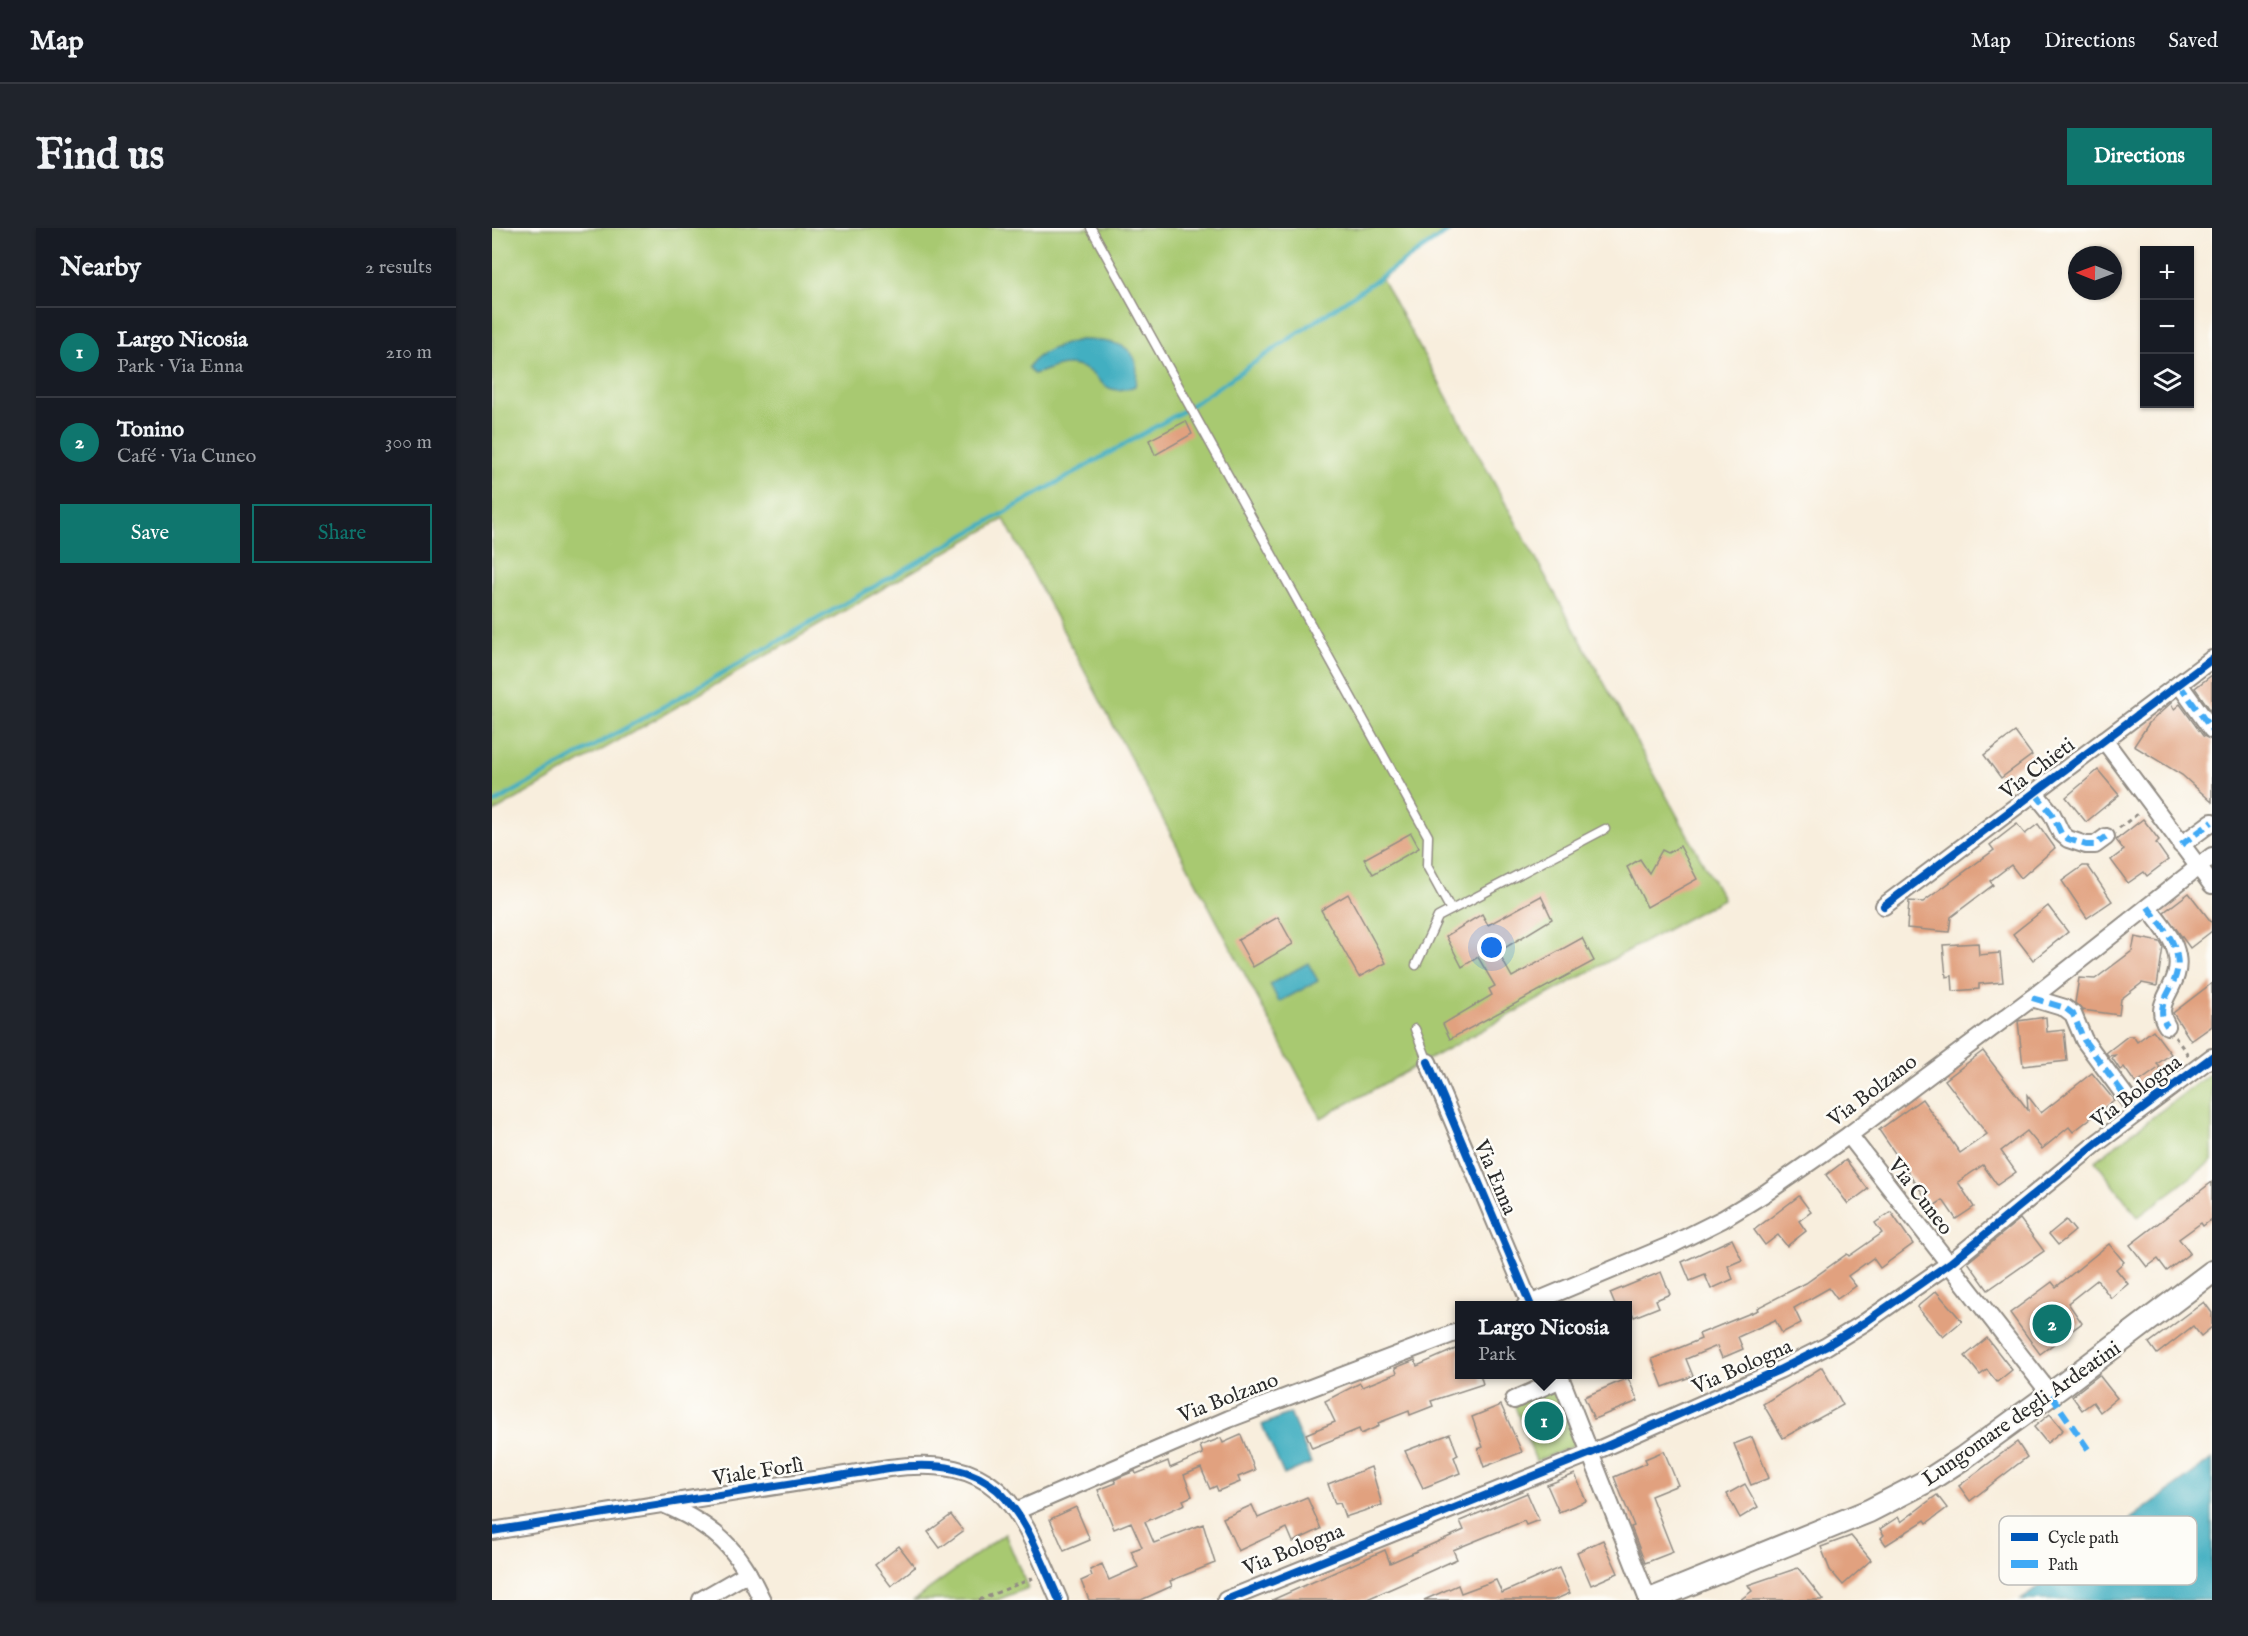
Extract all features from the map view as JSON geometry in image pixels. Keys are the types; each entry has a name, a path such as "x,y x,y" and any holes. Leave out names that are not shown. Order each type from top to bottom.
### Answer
{"main road":[{"name":"Lungomare degli Ardeatini","path":"1649,1600 1854,1517 1915,1488 1958,1462 2051,1395 2212,1272"}],"street":[{"name":"Via Chieti","path":"1884,906 2212,659"},
{"path":"2179,684 2212,730"},
{"path":"2104,740 2212,885"},
{"path":"2035,793 2052,814 2061,833 2068,839 2086,845 2095,845 2106,837"},
{"path":"2181,845 2212,822"},
{"name":"Via Bolzano","path":"1538,1301 1671,1245 1723,1219 1849,1136 2032,998 2212,856"},
{"path":"2148,907 2170,938 2177,955 2176,981 2161,1009 2167,1026"},
{"path":"2032,998 2065,1008 2073,1014 2084,1040 2137,1112"},
{"name":"Via Bologna","path":"1226,1600 1591,1453 1807,1357 1864,1323 1950,1263 2137,1112 2212,1057"},
{"name":"Via Enna","path":"1428,1062 1527,1301"},
{"name":"Via Cuneo","path":"1849,1136 2051,1395"},
{"name":"Via Bolzano","path":"1016,1511 1219,1423 1455,1334"},
{"path":"1514,1400 1556,1379"},
{"path":"1561,1379 1649,1600"},
{"name":"Viale Forlì","path":"492,1531 889,1468 932,1465 957,1468 976,1475 994,1488 1016,1511 1029,1531 1059,1600"},
{"path":"663,1504 709,1527 731,1549 748,1573 762,1600"},
{"path":"701,1600 748,1573"}],"lane":[{"path":"1091,228 1428,836 1427,866 1451,910"},
{"path":"1416,965 1438,917 1605,829"},
{"path":"1414,1029 1428,1062"}],"path":[{"path":"2106,837 2151,804"},
{"path":"2167,1026 2198,1067"},
{"path":"979,1600 1047,1572"}],"green space":[{"path":"492,228 1448,228 1382,279 1723,899 1321,1118 1004,519 492,813"},
{"path":"2212,1072 2212,1161 2138,1217 2095,1161"},
{"path":"1554,1387 1575,1439 1572,1447 1536,1461 1514,1404"},
{"path":"1005,1534 1028,1588 997,1600 914,1600"}],"water":[{"path":"1079,340 1114,343 1130,352 1135,360 1137,371 1135,386 1113,389 1089,371 1069,365 1033,374 1028,367 1039,356"},
{"path":"1308,963 1318,981 1279,1002 1270,984"},
{"path":"1290,1413 1311,1463 1284,1475 1262,1425"},
{"path":"2212,1459 2212,1600 2021,1600 2041,1585 2197,1585 2197,1516 2135,1516"}],"building":[{"path":"1186,421 1192,434 1155,455 1149,440"},
{"path":"2212,675 2212,710 2211,711 2195,688"},
{"path":"2171,703 2174,709 2180,704 2203,736 2212,740 2212,802 2182,775 2134,746 2149,723"},
{"path":"2015,732 2032,755 2001,778 1984,755"},
{"path":"2098,770 2119,795 2086,822 2066,797"},
{"path":"2143,819 2159,840 2156,843 2168,860 2147,876 2144,872 2128,883 2111,860 2124,850 2116,840"},
{"path":"2017,824 2025,834 2038,824 2055,848 2021,878 2011,865 1990,881 1993,885 1951,917 1949,932 1907,928 1909,901 1923,902 1994,850 1990,845"},
{"path":"1411,833 1419,848 1373,874 1364,859"},
{"path":"1680,846 1697,879 1647,907 1627,867 1640,859 1649,873 1662,850 1668,853"},
{"path":"2083,866 2088,866 2112,901 2087,918 2062,881"},
{"path":"2189,893 2212,923 2212,931 2190,948 2164,912"},
{"path":"1348,894 1386,963 1359,977 1321,910"},
{"path":"1541,896 1552,919 1498,952 1512,977 1582,938 1594,961 1450,1039 1443,1024 1492,995 1489,989 1495,986 1478,957 1462,967 1446,936 1482,914 1488,925"},
{"path":"2048,906 2068,932 2033,960 2013,934"},
{"path":"1278,917 1293,944 1253,967 1238,940"},
{"path":"2135,937 2160,942 2163,947 2157,986 2142,983 2121,999 2119,1015 2082,1010 2075,1003 2079,978 2095,979 2132,951"},
{"path":"1978,943 1979,955 2000,953 2003,982 1979,984 1979,989 1953,991 1952,976 1946,977 1943,945"},
{"path":"2212,983 2212,1026 2191,1041 2173,1013"},
{"path":"2046,1017 2047,1032 2064,1030 2067,1061 2023,1066 2018,1021"},
{"path":"2153,1030 2171,1054 2157,1064 2160,1067 2136,1084 2124,1067 2120,1070 2112,1058 2115,1055 2109,1056 2106,1053 2128,1036 2133,1036 2137,1042"},
{"path":"1983,1051 2028,1110 2027,1095 2041,1113 2092,1073 2114,1100 2073,1132 2069,1127 2042,1149 2027,1131 2001,1151 2016,1172 1997,1185 1983,1165 1958,1182 1974,1207 1956,1219 1943,1200 1932,1207 1879,1130 1922,1099 1960,1153 1987,1134 1945,1080"},
{"path":"1846,1160 1868,1189 1848,1204 1826,1175"},
{"path":"2212,1182 2212,1219 2203,1226 2201,1223 2179,1239 2190,1253 2167,1271 2158,1259 2147,1267 2130,1245"},
{"path":"1799,1196 1811,1212 1799,1221 1806,1231 1787,1246 1778,1235 1765,1245 1754,1230"},
{"path":"1891,1212 1913,1244 1880,1268 1873,1258 1848,1276 1856,1286 1837,1299 1829,1288 1794,1308 1801,1323 1782,1333 1775,1320 1738,1337 1743,1349 1722,1358 1717,1346 1686,1359 1693,1376 1663,1387 1652,1359 1701,1339 1699,1334 1758,1310 1757,1308 1806,1283 1882,1233 1875,1223"},
{"path":"2020,1219 2044,1251 1988,1290 1968,1262"},
{"path":"2066,1220 2075,1231 2058,1245 2049,1234"},
{"path":"1732,1239 1742,1260 1728,1266 1733,1279 1711,1289 1705,1275 1690,1281 1682,1262"},
{"path":"2109,1244 2124,1262 2116,1269 2128,1284 2111,1298 2097,1280 2068,1303 2082,1323 2040,1354 2010,1313 2052,1282 2056,1287"},
{"path":"1661,1272 1670,1294 1656,1300 1659,1307 1634,1317 1632,1301 1613,1301 1610,1293"},
{"path":"1936,1291 1962,1321 1943,1337 1917,1307"},
{"path":"2204,1302 2212,1313 2212,1327 2201,1336 2193,1326 2157,1354 2149,1343"},
{"path":"1987,1338 2012,1370 1997,1382 1987,1370 1980,1375 1965,1356"},
{"path":"1455,1349 1455,1379 1482,1379 1483,1384 1431,1401 1433,1406 1410,1415 1409,1411 1378,1423 1379,1426 1361,1434 1359,1429 1312,1448 1306,1434 1335,1422 1325,1401 1360,1383 1362,1387 1397,1373 1395,1368 1415,1360 1417,1366"},
{"path":"1822,1367 1843,1405 1783,1438 1763,1404"},
{"path":"2099,1375 2117,1398 2100,1412 2093,1402 2082,1410 2072,1396"},
{"path":"1628,1379 1638,1401 1594,1419 1584,1397"},
{"path":"1501,1405 1522,1452 1484,1467 1478,1449 1483,1447 1472,1417"},
{"path":"2050,1414 2063,1430 2047,1443 2034,1427"},
{"path":"1450,1434 1458,1455 1454,1457 1460,1473 1423,1488 1405,1451"},
{"path":"1241,1435 1255,1470 1238,1477 1240,1482 1218,1491 1216,1486 1210,1489 1201,1468 1184,1475 1192,1496 1183,1500 1185,1504 1145,1522 1154,1543 1203,1524 1215,1563 1170,1581 1172,1586 1141,1600 1089,1600 1081,1581 1092,1576 1090,1570 1102,1564 1109,1580 1138,1567 1131,1551 1142,1547 1131,1522 1114,1529 1098,1490 1116,1483 1114,1480 1135,1471 1136,1474 1168,1461 1170,1468 1203,1454 1200,1446 1221,1438 1223,1443"},
{"path":"1752,1437 1769,1478 1751,1485 1734,1444"},
{"path":"2017,1442 2027,1457 1970,1501 1959,1486"},
{"path":"1664,1451 1678,1485 1651,1496 1673,1552 1645,1563 1631,1527 1634,1526 1614,1477 1647,1463 1645,1459"},
{"path":"1371,1467 1382,1505 1345,1517 1340,1503 1335,1504 1328,1484"},
{"path":"1575,1474 1586,1501 1559,1512 1547,1485"},
{"path":"1745,1484 1758,1507 1740,1518 1727,1494"},
{"path":"1527,1493 1539,1520 1526,1525 1524,1521 1453,1550 1457,1559 1365,1600 1272,1600 1385,1550 1390,1563 1464,1530 1460,1521"},
{"path":"1937,1495 1947,1508 1927,1523 1925,1520 1886,1545 1881,1538 1884,1535 1880,1529 1898,1517 1901,1522"},
{"path":"1307,1497 1321,1529 1293,1542 1287,1528 1238,1551 1223,1518 1252,1505 1258,1518"},
{"path":"1076,1507 1090,1540 1064,1551 1050,1519"},
{"path":"951,1515 963,1531 940,1548 928,1532"},
{"path":"1851,1536 1871,1560 1843,1585 1830,1570 1821,1547"},
{"path":"1603,1540 1618,1573 1591,1585 1577,1552"},
{"path":"899,1546 915,1567 891,1586 875,1565"},
{"path":"1559,1568 1570,1593 1554,1600 1424,1600 1458,1585 1461,1593 1496,1580 1502,1593"},
{"path":"1798,1568 1823,1600 1740,1600 1752,1591 1748,1585"}],"waterway":[{"path":"492,804 1183,411 1453,228"}],"marked path":[{"path":"2179,684 2212,730"},
{"path":"2035,793 2052,814 2061,833 2068,839 2086,845 2095,845 2106,837"},
{"path":"2181,845 2212,822"},
{"path":"2148,907 2169,936 2177,956 2176,976 2162,1009 2167,1026"},
{"path":"2032,998 2065,1008 2073,1014 2084,1040 2137,1112"},
{"path":"2051,1395 2088,1449"}],"cycle path":[{"path":"1884,906 2212,659"},
{"path":"1226,1600 1591,1453 1779,1370 1825,1347 1864,1323 1950,1263 2097,1143 2212,1057"},
{"path":"1428,1062 1529,1301"},
{"path":"492,1531 889,1468 928,1466 958,1470 983,1480 1002,1495 1018,1515 1032,1539 1059,1600"}],"place":[{"name":"Tonino","path":"2052,1324"},
{"name":"Largo Nicosia","path":"1544,1421"}]}
